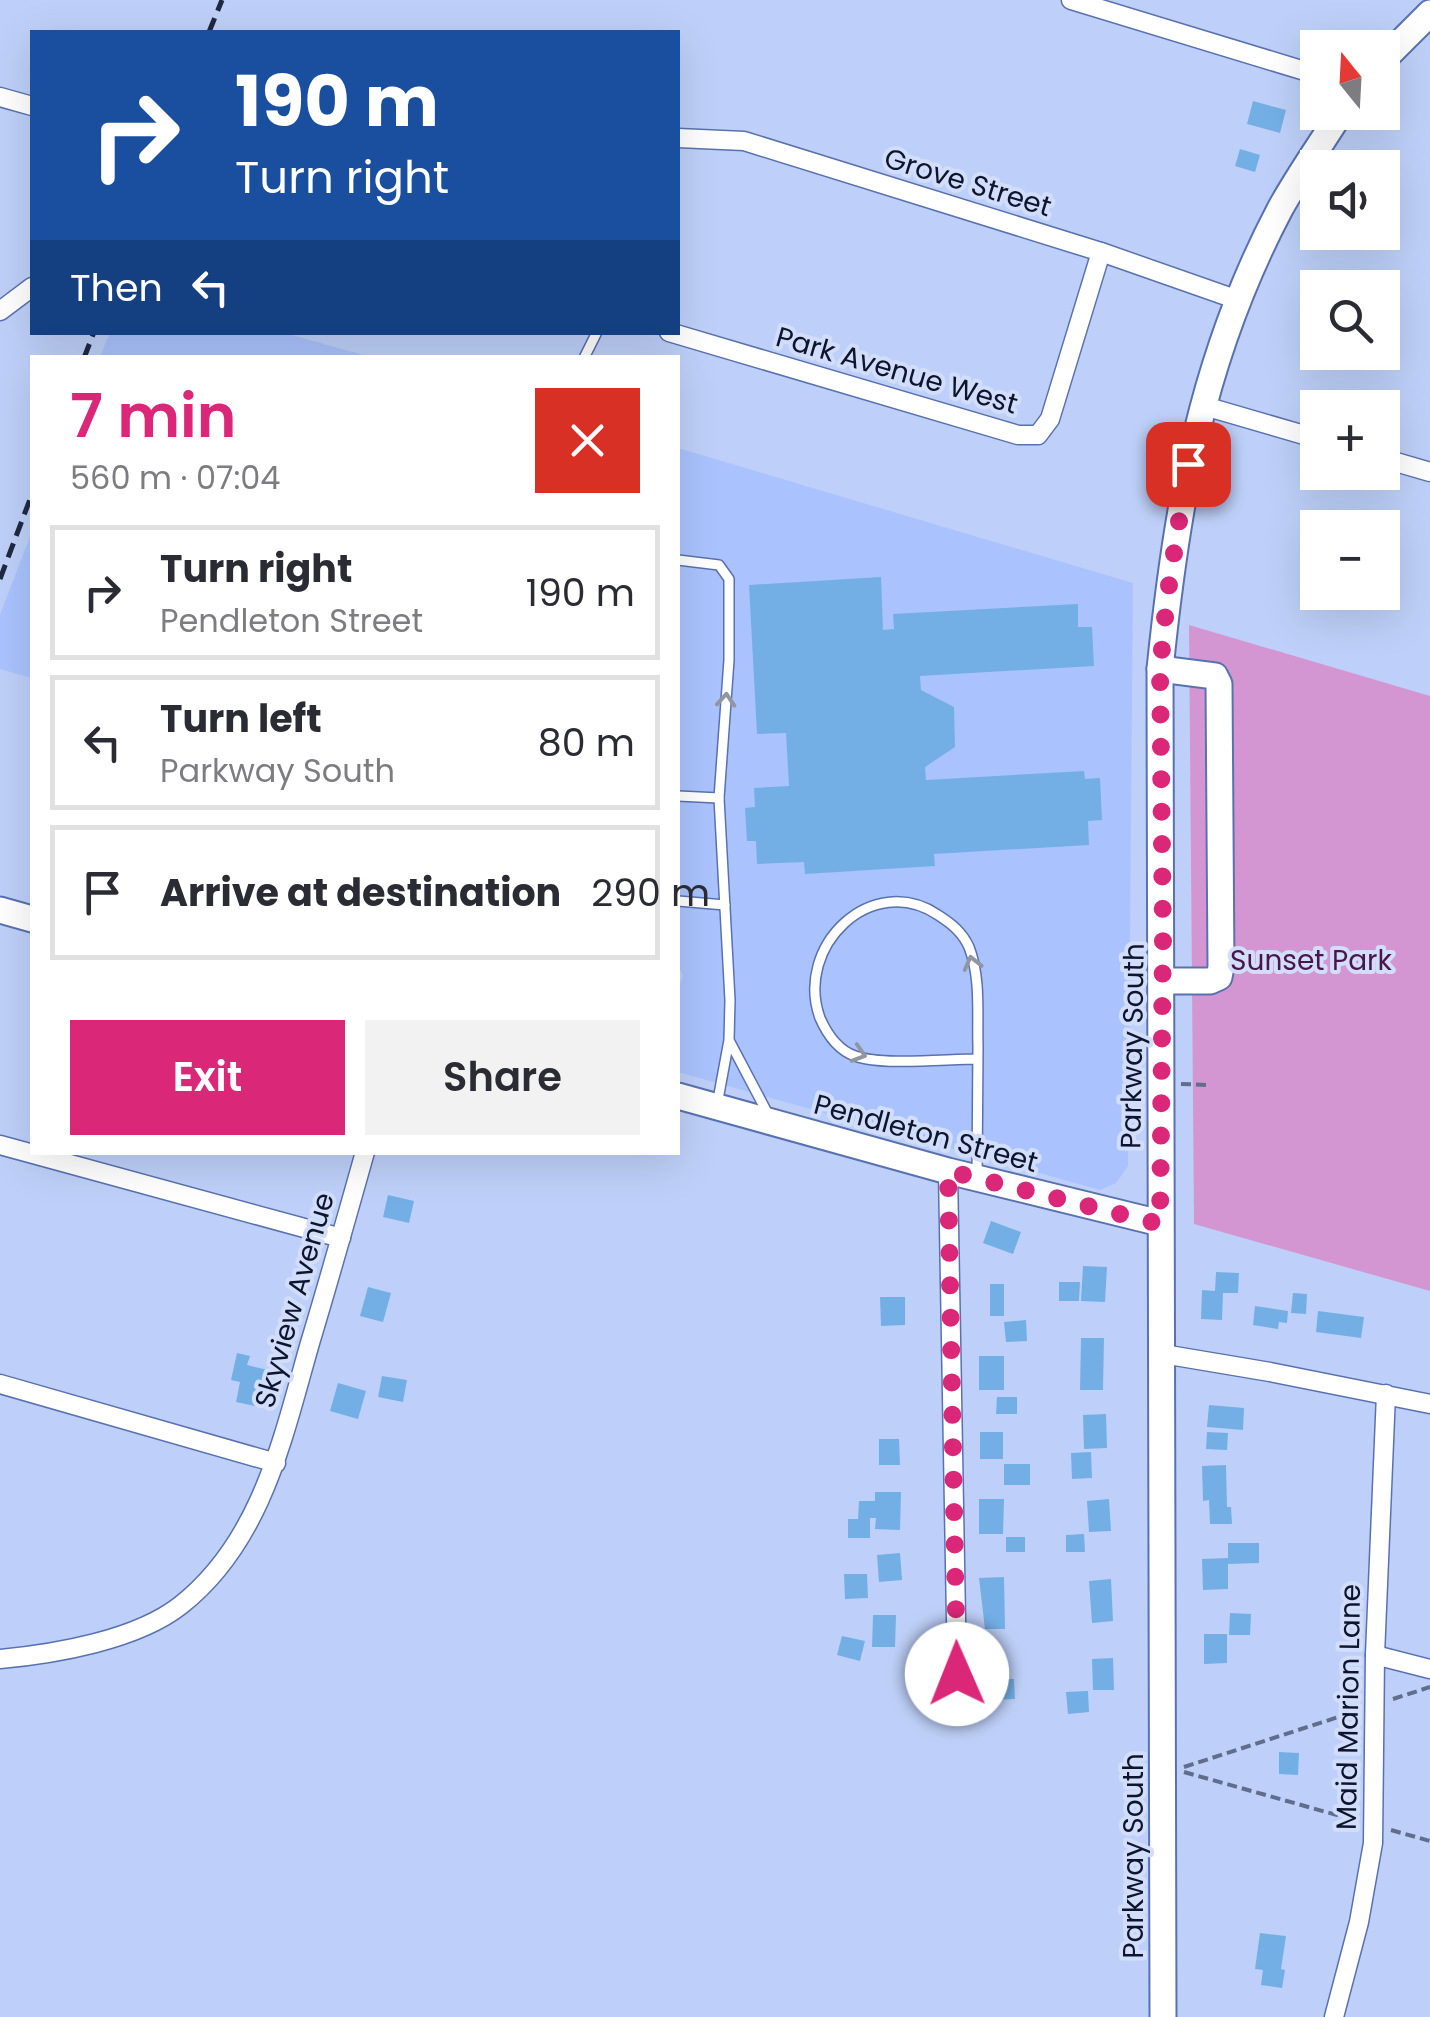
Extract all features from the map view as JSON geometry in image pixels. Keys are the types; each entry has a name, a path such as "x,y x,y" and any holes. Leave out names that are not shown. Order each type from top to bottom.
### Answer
{"main road":[{"path":"1400,43 1430,13"},
{"name":"Parkway South","path":"1164,2017 1160,669 1181,492 1201,405 1238,300 1281,208 1330,130"},
{"path":"1160,669 1215,676 1219,684 1220,760 1219,977 1210,981 1162,981"},
{"path":"0,910 30,918"},
{"name":"Pendleton Street","path":"680,1097 948,1171 1160,1224"}],"street":[{"path":"1071,0 1300,70"},
{"path":"0,97 30,105"},
{"name":"Grove Street","path":"680,138 744,141 1101,252 1238,300"},
{"name":"Park Avenue West","path":"679,335 1018,435 1038,435 1050,419 1101,252"},
{"path":"0,312 30,289"},
{"path":"1201,405 1300,434"},
{"path":"1400,463 1430,472"},
{"path":"0,1145 30,1153"},
{"path":"37,1155 341,1238"},
{"name":"Skyview Avenue","path":"0,1659 30,1656 145,1628 181,1605 246,1528 276,1462 365,1155"},
{"path":"948,1171 957,1674"},
{"path":"1163,1354 1430,1404"},
{"path":"0,1384 276,1462"},
{"name":"Maid Marion Lane","path":"1334,2017 1358,1922 1372,1843 1386,1394"},
{"path":"1375,1655 1430,1669"}],"lane":[{"path":"680,560 718,565 729,578 729,660 719,798 730,1000 729,1040 716,1107"},
{"path":"680,796 719,798"},
{"path":"680,901 725,905"},
{"path":"977,1178 978,1060 978,990 974,964 961,931 912,902 876,906 842,924 828,940 818,962 814,994 826,1030 839,1046 856,1056 874,1059 978,1060"},
{"path":"729,1040 773,1123"}],"path":[{"path":"1181,1084 1210,1085"},
{"path":"1394,1699 1430,1687"},
{"path":"1358,1821 1177,1770 1376,1705"},
{"path":"1376,1826 1430,1841"}],"shaded area":[{"path":"109,335 292,335 363,355 101,355"},
{"path":"680,449 1133,583 1128,1166 1116,1183 1100,1190 680,1073"},
{"path":"30,536 30,677 0,669 0,615"}],"green space":[{"name":"Sunset Park","path":"1189,625 1430,696 1430,1291 1194,1224"}],"building":[{"path":"1253,101 1286,110 1280,133 1247,124"},
{"path":"1240,149 1260,155 1255,172 1235,166"},
{"path":"881,577 883,630 894,629 893,614 1078,604 1078,627 1092,627 1094,666 920,676 921,690 954,707 955,747 925,767 926,780 1084,771 1085,779 1100,778 1102,820 1088,821 1089,845 934,854 935,866 805,874 804,862 757,864 756,841 747,841 745,808 755,807 754,788 789,786 786,733 757,734 749,585"},
{"path":"388,1195 414,1201 409,1223 383,1217"},
{"path":"991,1221 1021,1232 1013,1254 983,1243"},
{"path":"1083,1266 1107,1267 1105,1302 1081,1301"},
{"path":"1216,1272 1239,1273 1238,1293 1223,1293 1222,1320 1201,1319 1202,1290 1215,1291"},
{"path":"1059,1282 1080,1282 1079,1301 1059,1301"},
{"path":"990,1284 1004,1284 1004,1316 990,1316"},
{"path":"368,1287 391,1293 383,1322 360,1316"},
{"path":"1293,1293 1307,1294 1306,1314 1291,1313"},
{"path":"880,1297 905,1297 905,1325 881,1326"},
{"path":"1255,1306 1288,1311 1287,1323 1279,1322 1278,1329 1253,1325"},
{"path":"1318,1311 1364,1317 1361,1338 1316,1332"},
{"path":"1026,1320 1027,1341 1006,1342 1004,1322"},
{"path":"1081,1338 1104,1338 1103,1390 1080,1390"},
{"path":"237,1353 250,1356 247,1365 268,1370 260,1407 236,1402 240,1382 231,1380"},
{"path":"979,1356 1004,1356 1004,1390 979,1390"},
{"path":"382,1376 407,1380 403,1402 378,1397"},
{"path":"338,1383 366,1391 358,1419 330,1411"},
{"path":"997,1397 1017,1397 1017,1414 996,1414"},
{"path":"1209,1405 1244,1408 1243,1430 1207,1427"},
{"path":"1106,1414 1107,1448 1084,1449 1083,1415"},
{"path":"980,1432 1003,1432 1003,1459 980,1459"},
{"path":"1207,1432 1228,1433 1227,1450 1206,1449"},
{"path":"879,1439 899,1439 900,1465 879,1465"},
{"path":"1091,1452 1092,1478 1072,1479 1071,1453"},
{"path":"1004,1464 1030,1464 1030,1485 1004,1485"},
{"path":"1226,1465 1227,1507 1231,1507 1232,1524 1210,1524 1209,1500 1203,1501 1202,1466"},
{"path":"875,1492 901,1492 900,1530 875,1529 876,1518 870,1518 870,1538 848,1538 848,1519 858,1519 859,1501 875,1501"},
{"path":"979,1499 1004,1499 1003,1534 979,1534"},
{"path":"1109,1499 1111,1531 1089,1532 1087,1501"},
{"path":"1084,1534 1085,1552 1066,1552 1066,1535"},
{"path":"1006,1537 1025,1537 1025,1552 1006,1552"},
{"path":"1228,1543 1259,1543 1259,1563 1228,1564 1228,1589 1203,1590 1202,1559 1228,1558"},
{"path":"900,1553 902,1580 879,1582 877,1555"},
{"path":"844,1574 867,1574 868,1598 845,1599"},
{"path":"1004,1577 1005,1629 985,1629 979,1578"},
{"path":"1111,1579 1113,1621 1092,1623 1089,1581"},
{"path":"1230,1613 1251,1614 1250,1635 1229,1635"},
{"path":"873,1615 896,1615 895,1647 872,1647"},
{"path":"1204,1634 1227,1634 1227,1663 1204,1664"},
{"path":"842,1636 865,1641 860,1661 837,1655"},
{"path":"1001,1647 1003,1679 1014,1679 1015,1699 990,1700 989,1673 980,1674 979,1648"},
{"path":"1113,1658 1114,1690 1093,1690 1092,1659"},
{"path":"1088,1691 1089,1712 1068,1714 1066,1692"},
{"path":"1279,1752 1299,1753 1298,1775 1279,1774"},
{"path":"1260,1933 1286,1936 1282,1988 1261,1985 1263,1970 1255,1969"}],"railway":[{"path":"210,30 222,0"},
{"path":"85,355 93,335"},
{"path":"0,579 30,499"}],"route":[{"path":"957,1674 948,1171 1160,1224 1160,669 1181,492 1188,464"}]}
